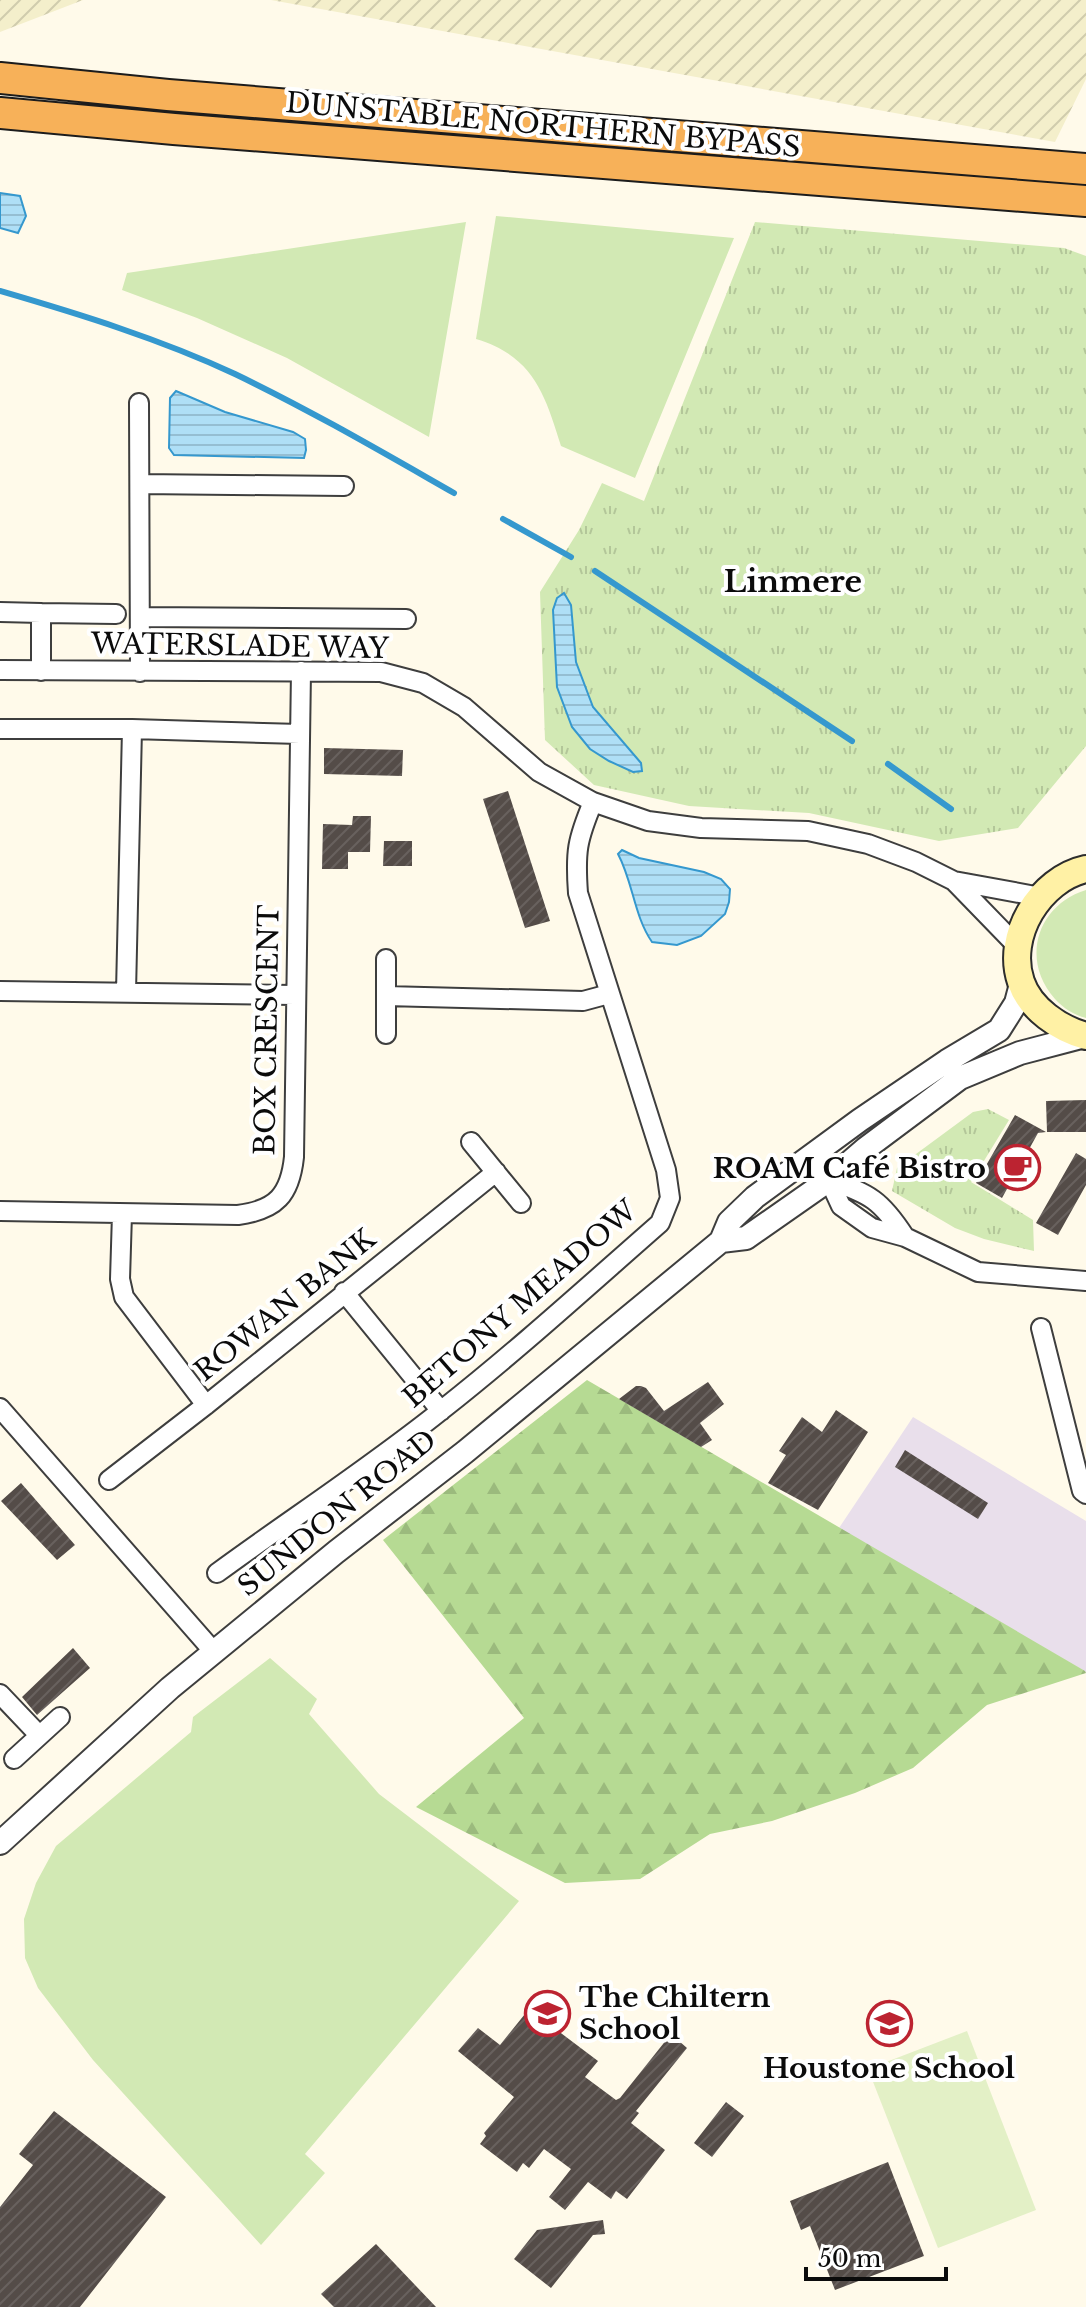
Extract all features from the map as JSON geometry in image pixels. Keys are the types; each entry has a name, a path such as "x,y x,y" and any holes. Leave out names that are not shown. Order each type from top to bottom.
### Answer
{"highway":[{"name":"DUNSTABLE NORTHERN BYPASS","path":"0,78 168,95 1086,169"},
{"name":"DUNSTABLE NORTHERN BYPASS","path":"0,113 1086,201"}],"main road":[{"path":"1081,865 1055,883 1030,911 1023,927 1018,966 1021,984 1039,1010 1068,1031 1086,1036"}],"street":[{"path":"139,403 140,672"},
{"path":"140,484 344,486"},
{"path":"0,612 116,614"},
{"path":"41,613 41,671"},
{"path":"140,617 406,619"},
{"name":"WATERSLADE WAY","path":"0,670 381,672 423,683 464,707 539,772 593,802 648,821 701,828 808,831 868,844 916,862 954,881 1041,897"},
{"name":"BOX CRESCENT","path":"0,1211 238,1215 257,1212 273,1205 282,1196 292,1177 294,1157 301,671"},
{"path":"0,729 300,734"},
{"path":"126,992 132,729"},
{"name":"BETONY MEADOW","path":"217,1573 441,1411 660,1223 670,1198 666,1170 578,893 576,854 580,833 593,802"},
{"name":"WATERSLADE WAY","path":"954,881 1019,948"},
{"path":"386,959 386,1034"},
{"name":"SUNDON ROAD","path":"0,1843 170,1688 336,1552 465,1452 721,1241 729,1222 755,1197 947,1061 999,1030 1016,1003 1021,984"},
{"path":"0,991 295,995"},
{"path":"386,996 583,1001 609,994"},
{"name":"SUNDON ROAD","path":"721,1241 746,1238 829,1180 960,1078 1020,1053 1086,1036"},
{"path":"471,1142 521,1203"},
{"path":"810,1156 829,1180 865,1192 888,1211 905,1237 978,1272 1086,1281"},
{"name":"ROWAN BANK","path":"109,1480 496,1172"},
{"path":"122,1214 120,1279 124,1297 206,1405"},
{"path":"344,1292 441,1411"},
{"path":"1041,1328 1082,1491 1086,1494"},
{"path":"0,1408 214,1652"},
{"path":"0,1416 6,1433 22,1451 64,1481"},
{"path":"0,1694 39,1735"},
{"path":"14,1759 60,1717"}],"shaded area":[{"path":"0,0 83,0 0,32"},
{"path":"271,0 1086,0 1086,79 1055,142"},
{"path":"913,1417 1086,1521 1086,1672 839,1528"}],"green space":[{"path":"496,216 734,238 635,478 561,446 534,379 511,356 476,339"},
{"path":"466,222 429,437 287,358 197,318 122,290 127,273"},
{"path":"755,222 1064,248 1086,256 1086,746 1018,828 939,841 809,813 689,806 594,785 545,740 540,592 579,530 602,483 644,501"},
{"path":"1086,890 1086,1018 1069,1011 1044,984 1038,968 1037,951 1045,921 1069,897"},
{"path":"988,1109 1009,1120 971,1182 1033,1220 1034,1251 984,1239 955,1228 892,1191 897,1168 973,1112"},
{"path":"587,1380 1086,1673 987,1705 913,1768 855,1793 772,1821 710,1834 640,1879 565,1883 416,1807 524,1718 383,1540"},
{"path":"270,1658 317,1699 309,1714 379,1794 519,1901 305,2154 325,2173 261,2245 93,2060 38,1988 25,1958 24,1919 36,1883 56,1846 191,1732 193,1717"},
{"path":"967,2031 1036,2210 938,2248 868,2069"}],"water":[{"path":"0,193 20,196 26,216 18,233 0,228"},
{"path":"176,391 225,412 293,432 305,439 304,458 174,455 169,448 170,398"},
{"path":"564,593 571,605 576,662 593,707 641,763 642,771 633,772 609,761 590,749 572,727 557,687 553,610 557,598"},
{"path":"622,850 639,858 704,872 721,879 730,889 725,914 701,936 677,945 652,942 641,921 618,854"}],"building":[{"path":"324,748 403,750 402,776 324,774"},
{"path":"508,791 550,921 525,928 483,799"},
{"path":"353,816 371,816 370,852 348,852 348,869 322,869 323,824 352,825"},
{"path":"384,841 412,841 412,866 383,866"},
{"path":"1086,1100 1086,1132 1047,1132 1046,1101"},
{"path":"1015,1115 1046,1132 1038,1133 1002,1198 976,1183"},
{"path":"1076,1153 1086,1159 1086,1185 1058,1235 1036,1223"},
{"path":"708,1382 724,1404 700,1423 712,1440 701,1447 619,1399 636,1386 641,1386 664,1411"},
{"path":"836,1410 868,1432 818,1510 768,1483 786,1455 779,1451 802,1417 822,1432"},
{"path":"905,1450 988,1503 978,1519 895,1467"},
{"path":"21,1483 75,1545 57,1560 1,1501"},
{"path":"73,1648 90,1668 37,1715 22,1697"},
{"path":"529,2009 598,2061 585,2077 616,2100 671,2034 687,2048 636,2111 639,2113 631,2123 665,2150 627,2199 616,2191 611,2199 588,2182 565,2210 549,2197 571,2169 544,2149 529,2168 523,2163 517,2172 480,2144 486,2136 484,2133 514,2097 458,2051 478,2028 500,2045"},
{"path":"726,2102 744,2116 712,2157 694,2143"},
{"path":"54,2111 166,2197 80,2307 0,2307 0,2207 33,2165 19,2154"},
{"path":"888,2162 924,2256 835,2290 810,2226 801,2230 790,2201"},
{"path":"603,2220 605,2234 593,2235 551,2288 514,2259 537,2230"},
{"path":"376,2244 436,2307 334,2307 321,2294"}],"waterway":[{"path":"0,291 119,328 207,361 318,417 454,493"},
{"path":"503,519 571,557"},
{"path":"595,571 852,741"},
{"path":"888,764 951,809"}],"place":[{"name":"ROAM Café Bistro","path":"1017,1168"},
{"name":"The Chiltern School","path":"548,2013"},
{"name":"Houstone School","path":"889,2024"}],"district":[{"name":"Linmere","path":"793,581"}]}
